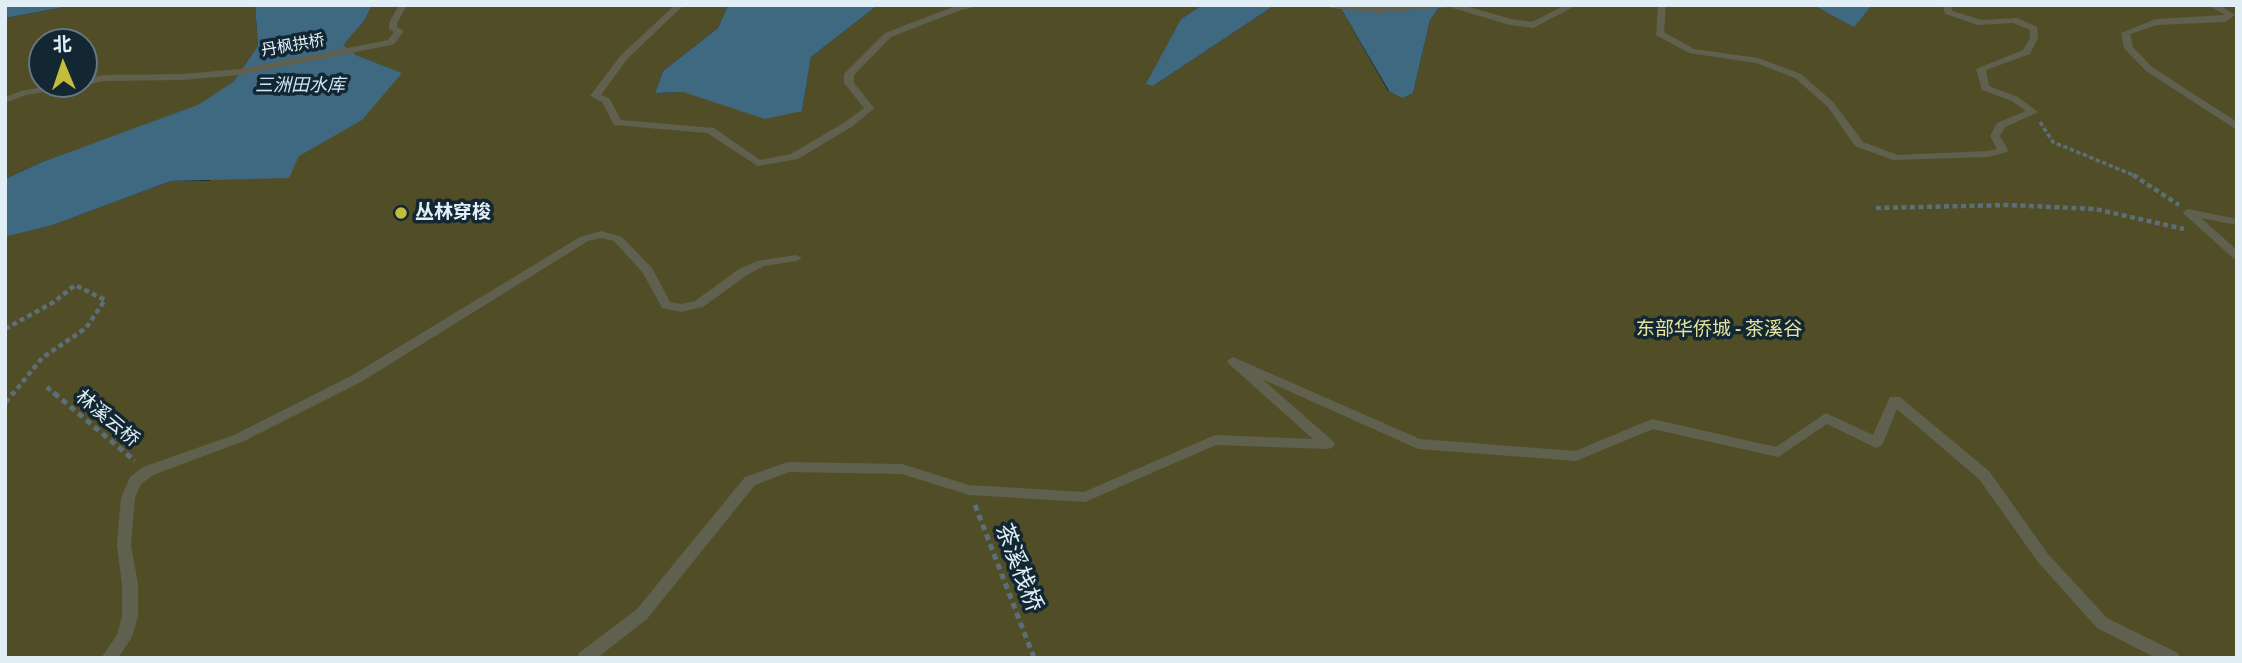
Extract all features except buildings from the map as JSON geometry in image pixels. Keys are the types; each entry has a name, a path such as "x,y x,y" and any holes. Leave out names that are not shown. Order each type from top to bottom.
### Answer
{"lane":[{"name":"丹枫拱桥","path":"240,72 391,42 400,31 393,29 393,23 402,5"},
{"path":"680,5 625,57 594,96 606,100 617,123 710,130 758,163 794,157 849,124 869,108 849,83 849,74 888,35 956,9 979,5"},
{"path":"1332,6 1377,10 1446,5"},
{"path":"1452,5 1510,22 1533,24 1573,5"},
{"path":"1662,5 1659,33 1692,51 1758,61 1798,76 1831,105 1859,144 1897,158 1989,153 2003,149 1996,136 2001,125 2033,112"},
{"path":"1947,5 1948,12 1981,23 2014,20 2034,29 2034,38 2026,52 1982,69 1985,88 2015,99 2033,112"},
{"path":"2212,5 2231,15 2225,19 2156,22 2125,33 2129,48 2149,69 2237,127"},
{"path":"98,79 240,72"},
{"path":"5,100 28,92"},
{"path":"2188,212 2237,222"},
{"path":"2188,212 2237,256"},
{"path":"109,658 124,637 130,616 130,584 124,545 128,498 135,481 148,471 239,438 356,379 584,239 601,234 618,239 648,271 666,305 681,308 699,304 743,272 761,263 796,258"},
{"path":"585,658 642,614 750,481 788,467 901,469 969,490 1085,497 1215,440 1328,444 1233,361 1418,444 1576,456 1652,425 1778,452 1826,418 1876,443 1895,400 1984,475 2043,558 2102,623 2172,658"}],"path":[{"path":"2033,112 2053,142 2142,179 2188,212"},
{"path":"1876,208 2008,205 2095,209 2149,219 2218,239"},
{"path":"5,329 54,302 75,285 105,300 86,328 42,358 5,403"},
{"name":"林溪云桥","path":"47,387 148,471"},
{"name":"茶溪栈桥","path":"969,490 1034,658"}],"green space":[{"path":"76,5 255,5 258,46 222,98 42,162 5,179 5,18"},
{"name":"东部华侨城 - 茶溪谷","path":"372,5 728,5 718,28 663,71 655,93 683,92 802,111 811,57 878,5 1202,5 1181,19 1153,86 1275,5 1339,5 1388,91 1413,93 1430,20 1441,5 1813,5 1854,26 1872,5 2237,5 2237,658 5,658 5,237 53,225 171,181 209,181 401,73 356,55 342,45 364,21"}],"water":[{"path":"5,5 76,5 5,18"},
{"name":"三洲田水库","path":"255,5 372,5 364,21 343,45 356,55 402,73 362,120 299,156 289,178 171,181 53,225 5,237 5,179 42,162 198,105 233,82 258,46"},
{"path":"728,5 878,5 811,57 802,111 765,119 683,92 655,93 663,71 718,28"},
{"path":"1202,5 1275,5 1153,86 1146,84 1181,19"},
{"path":"1339,5 1441,5 1430,20 1413,93 1402,98 1389,91"},
{"path":"1813,5 1872,5 1854,27"}],"place":[{"name":"丛林穿梭","path":"401,213"}]}
